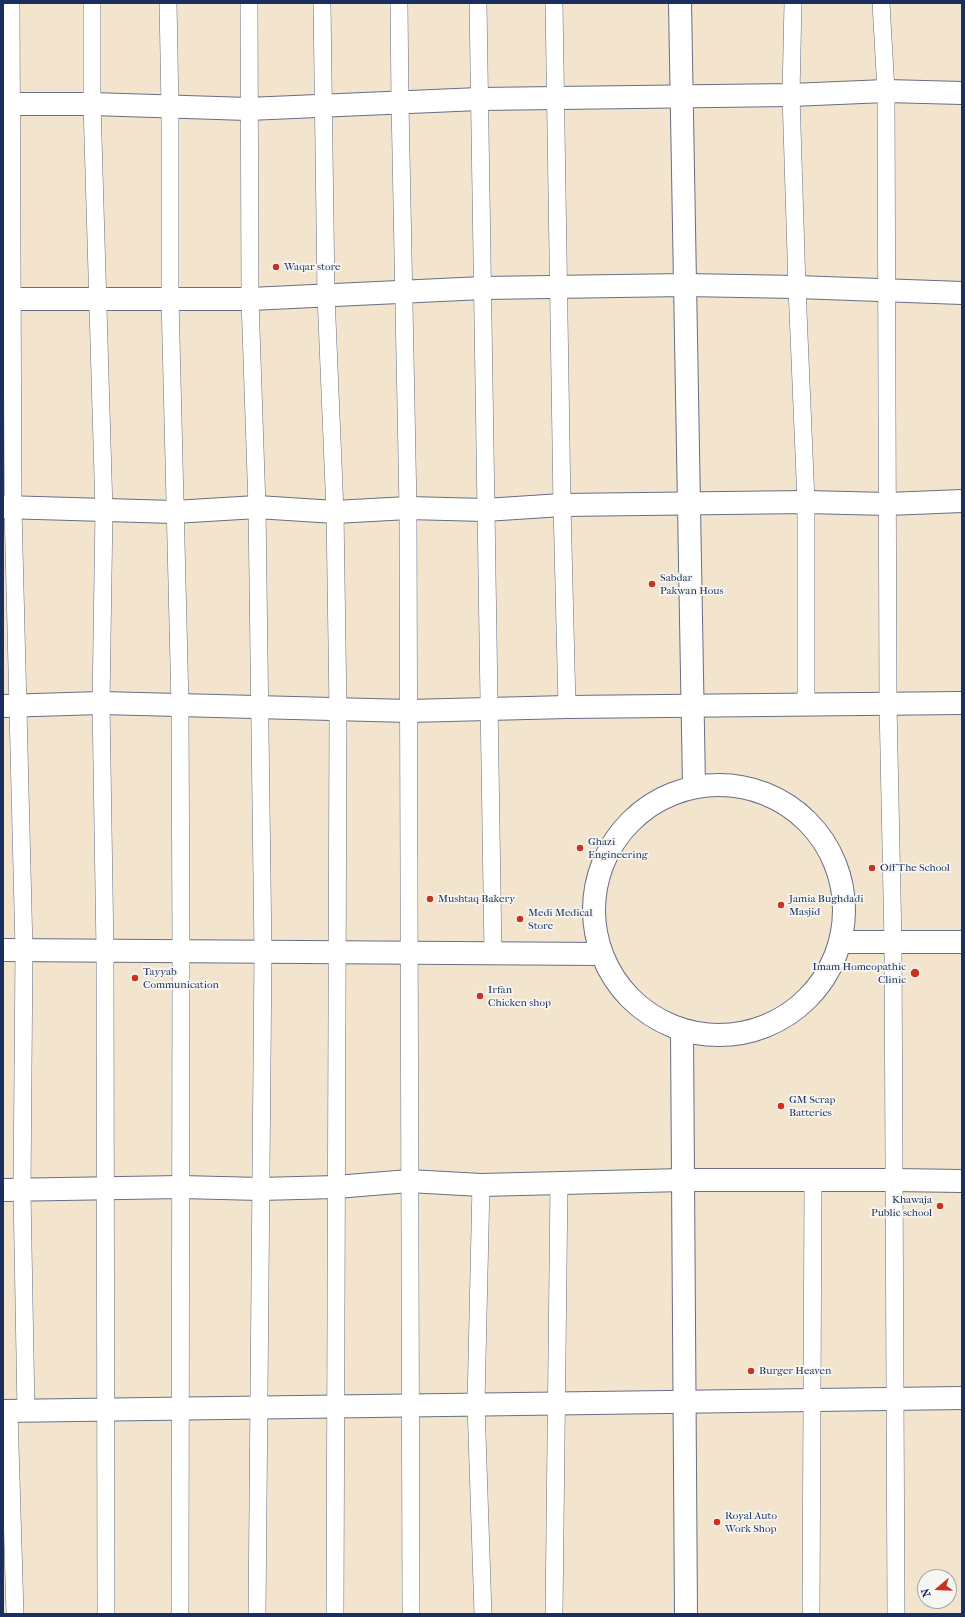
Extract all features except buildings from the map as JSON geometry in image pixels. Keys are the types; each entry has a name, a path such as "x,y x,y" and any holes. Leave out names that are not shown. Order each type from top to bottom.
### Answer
{"street":[{"path":"680,3 694,786"},
{"path":"8,104 92,104 248,109 480,99 886,91 962,93"},
{"path":"8,299 250,299 483,288 685,285 962,292"},
{"path":"8,508 174,512 258,508 335,512 408,508 485,510 562,505 806,502 888,504 962,501"},
{"path":"11,705 180,705 409,711 567,707 692,707 962,703"},
{"path":"736,785 776,798 810,824 834,859 836,866 844,900 841,942 824,980 797,1010 762,1029 722,1036 682,1031 648,1014 620,987 601,954 593,911 600,868 621,831 653,802 694,786 736,785"},
{"path":"841,942 962,942"},
{"path":"3,950 601,954"},
{"path":"682,1031 686,1614"},
{"path":"13,1190 181,1187 260,1189 336,1187 409,1181 481,1185 683,1180 962,1181"},
{"path":"13,1411 962,1398"}],"lane":[{"path":"11,3 8,104 8,508 11,705 24,950 13,1190 14,1614"},
{"path":"92,3 92,104 104,511 100,704 105,951 106,1614"},
{"path":"168,3 170,106 170,298 174,512 180,705 180,1614"},
{"path":"249,3 248,109 250,299 258,508 259,708 263,952 257,1614"},
{"path":"322,3 326,295 335,512 338,710 335,1614"},
{"path":"399,3 408,508 411,1614"},
{"path":"478,3 493,953"},
{"path":"554,3 562,505 567,707"},
{"path":"793,3 791,94 806,502 806,705"},
{"path":"882,3 886,91 888,704 892,942 896,1614"},
{"path":"812,1614 813,1181"},
{"path":"554,1614 559,1183"},
{"path":"481,1185 476,1404 483,1614"}],"place":[{"name":"Waqar store","path":"276,267"},
{"name":"Sabdar Pakwan Hous","path":"652,584"},
{"name":"Ghazi Engineering","path":"580,848"},
{"name":"Off The School","path":"872,868"},
{"name":"Mushtaq Bakery","path":"430,899"},
{"name":"Jamia Bughdadi Masjid","path":"781,905"},
{"name":"Medi Medical Store","path":"520,919"},
{"name":"Imam Homeopathic Clinic","path":"915,973"},
{"name":"Tayyab Communication","path":"135,978"},
{"name":"Irfan Chicken shop","path":"480,996"},
{"name":"GM Scrap Batteries","path":"781,1106"},
{"name":"Khawaja Public school","path":"940,1206"},
{"name":"Burger Heaven","path":"751,1371"},
{"name":"Royal Auto Work Shop","path":"717,1522"}]}
